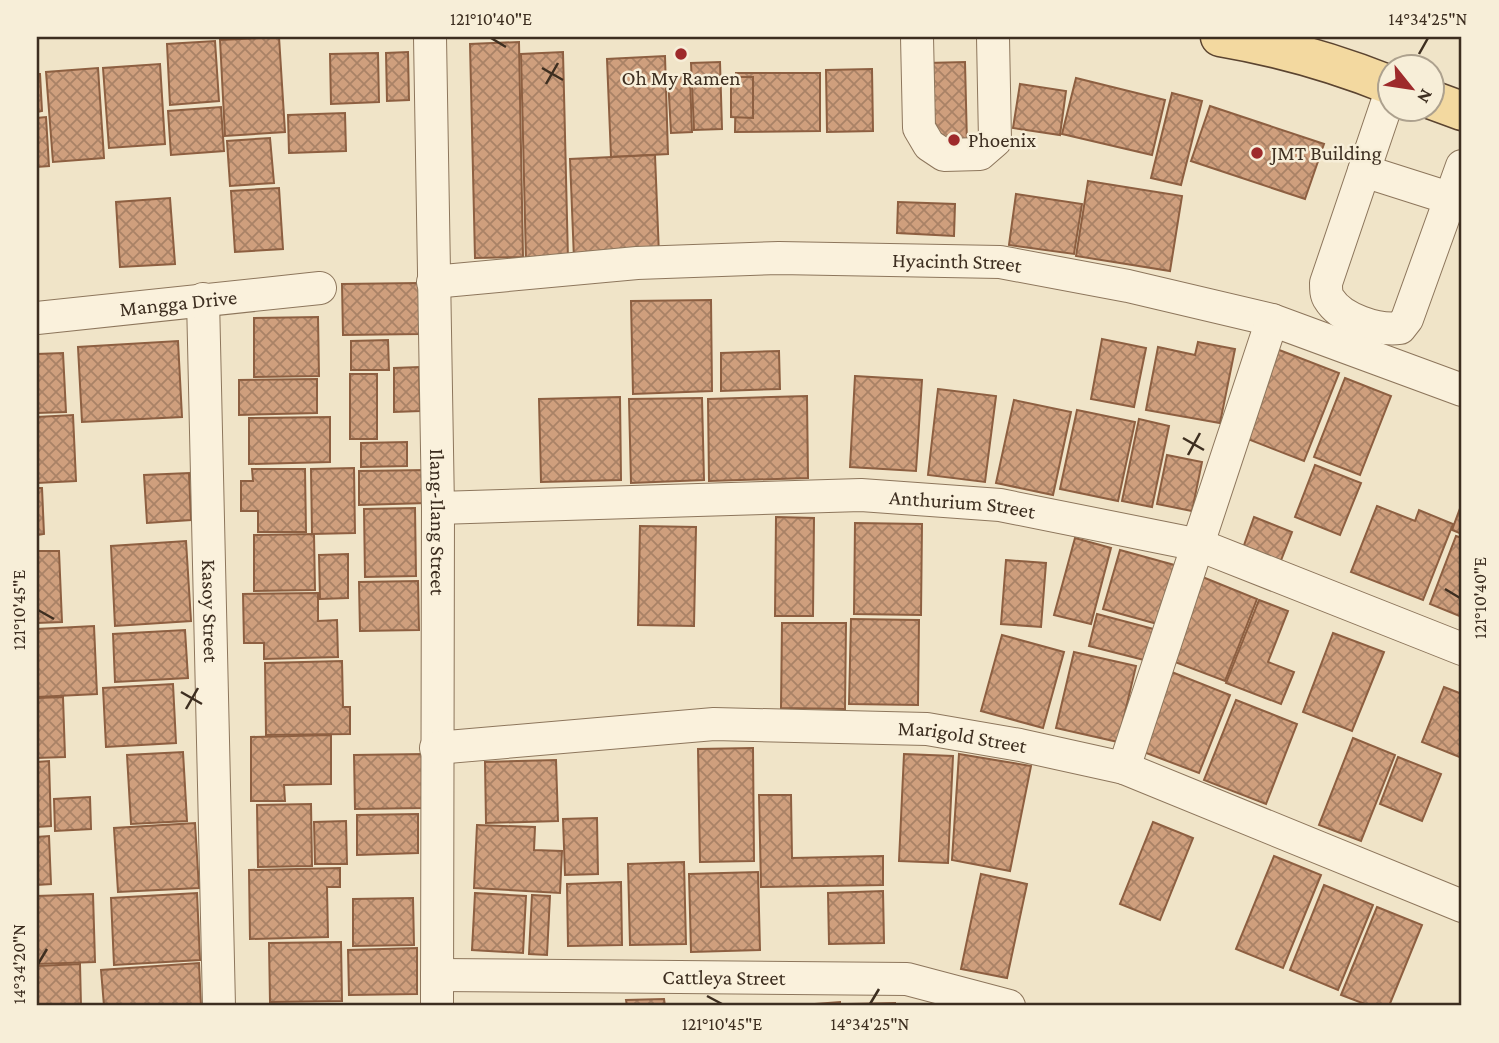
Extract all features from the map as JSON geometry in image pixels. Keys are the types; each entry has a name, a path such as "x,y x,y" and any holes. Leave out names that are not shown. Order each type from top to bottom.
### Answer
{"main road":[{"path":"1220,37 1277,42 1376,79"}],"street":[{"name":"Ilang-Ilang Street","path":"430,37 438,508 437,1006"},
{"path":"917,37 919,128 929,145 944,155 980,154 995,141 993,37"},
{"path":"1381,122 1326,283 1327,297 1338,311 1366,323 1388,329 1400,328 1406,319 1452,199 1462,166"},
{"path":"1364,171 1452,199"},
{"name":"Hyacinth Street","path":"433,282 650,262 779,258 1000,262 1128,286 1272,320 1462,390"},
{"name":"Mangga Drive","path":"37,318 320,288"},
{"name":"Kasoy Street","path":"203,299 219,1006"},
{"path":"1124,768 1272,320"},
{"name":"Anthurium Street","path":"438,508 862,495 1000,505 1199,545 1462,649"},
{"name":"Marigold Street","path":"436,748 714,724 927,729 1020,745 1124,768 1462,906"},
{"name":"Cattleya Street","path":"437,975 907,979 1009,1006"}],"building":[{"path":"279,37 285,132 225,136 220,40"},
{"path":"215,41 219,101 170,105 167,44"},
{"path":"519,42 523,257 475,258 470,44"},
{"path":"408,52 409,100 387,101 386,53"},
{"path":"563,52 568,260 526,262 521,54"},
{"path":"378,53 379,102 331,104 330,54"},
{"path":"665,56 668,154 611,157 607,59"},
{"path":"720,62 722,129 694,130 691,63"},
{"path":"965,62 967,144 928,144 927,63"},
{"path":"160,64 165,144 109,148 103,68"},
{"path":"98,68 104,158 53,162 46,72"},
{"path":"872,69 873,131 827,132 826,70"},
{"path":"736,73 820,73 820,131 735,132"},
{"path":"37,74 40,74 42,111 37,112"},
{"path":"690,77 692,132 671,133 668,78"},
{"path":"731,77 753,77 753,118 731,117"},
{"path":"1076,78 1165,100 1152,155 1062,134"},
{"path":"1020,84 1066,91 1060,135 1013,128"},
{"path":"1172,93 1202,101 1181,185 1151,178"},
{"name":"JMT Building","path":"1210,106 1324,144 1305,199 1191,161"},
{"path":"221,107 224,151 171,155 168,111"},
{"path":"345,113 346,151 289,153 288,115"},
{"path":"46,117 49,166 37,167 37,118"},
{"path":"270,138 274,183 230,186 227,141"},
{"path":"655,155 659,255 574,259 570,159"},
{"path":"1088,181 1182,196 1170,271 1076,256"},
{"path":"279,188 283,249 235,252 231,191"},
{"path":"1016,194 1082,204 1074,254 1009,245"},
{"path":"170,198 175,264 120,267 116,202"},
{"path":"898,202 955,204 954,236 897,233"},
{"path":"419,283 420,334 343,335 342,284"},
{"path":"711,300 712,391 633,394 631,301"},
{"path":"318,317 319,376 254,377 254,318"},
{"path":"1102,339 1146,348 1134,407 1091,399"},
{"path":"388,340 389,370 351,370 351,341"},
{"path":"178,341 182,417 82,422 78,347"},
{"path":"1198,342 1235,349 1220,423 1146,410 1158,347 1195,355"},
{"path":"1274,348 1339,373 1304,461 1240,436"},
{"path":"779,351 780,389 721,391 721,353"},
{"path":"63,353 66,412 37,413 37,354"},
{"path":"419,367 420,411 394,412 394,368"},
{"path":"350,374 377,374 377,439 350,439"},
{"path":"855,376 922,380 916,471 850,467"},
{"path":"1345,378 1391,396 1360,475 1314,457"},
{"path":"317,379 317,413 239,415 239,380"},
{"path":"938,389 996,396 985,482 928,475"},
{"path":"807,396 808,478 709,481 708,399"},
{"path":"620,397 621,480 541,482 539,399"},
{"path":"702,398 704,480 631,483 629,399"},
{"path":"1014,400 1071,412 1053,495 996,483"},
{"path":"1077,410 1135,422 1118,501 1060,489"},
{"path":"73,415 76,481 37,483 37,417"},
{"path":"330,417 330,462 249,464 249,418"},
{"path":"1139,419 1169,426 1152,507 1122,501"},
{"path":"407,442 407,466 361,467 361,443"},
{"path":"1167,455 1202,462 1192,511 1157,504"},
{"path":"1315,465 1361,483 1340,535 1295,517"},
{"path":"354,468 355,533 312,534 311,469"},
{"path":"252,469 305,469 306,532 258,532 258,511 241,511 241,481 253,481"},
{"path":"426,470 427,503 359,505 359,471"},
{"path":"189,473 191,520 147,523 144,475"},
{"path":"37,488 42,488 44,534 37,535"},
{"path":"1462,503 1462,534 1452,530"},
{"path":"1377,506 1415,521 1419,510 1453,524 1423,600 1351,572"},
{"path":"415,508 416,576 365,577 364,509"},
{"path":"776,517 814,518 813,616 775,616"},
{"path":"1254,517 1292,532 1280,563 1243,548"},
{"path":"855,523 922,524 921,615 854,614"},
{"path":"640,526 696,527 694,626 638,625"},
{"path":"314,534 315,590 254,591 254,535"},
{"path":"1456,536 1462,538 1462,617 1430,604"},
{"path":"1075,538 1111,548 1091,624 1054,615"},
{"path":"186,541 191,621 115,626 111,546"},
{"path":"1120,550 1178,566 1161,625 1103,609"},
{"path":"37,551 59,551 62,622 37,623"},
{"path":"348,554 348,598 320,599 319,555"},
{"path":"1006,560 1046,563 1041,627 1001,624"},
{"path":"1200,576 1257,599 1225,681 1167,659"},
{"path":"418,581 419,630 360,631 359,582"},
{"path":"318,593 318,621 337,620 338,657 264,659 264,643 244,643 243,594"},
{"path":"1259,600 1288,611 1268,662 1294,672 1281,704 1226,683"},
{"path":"1097,614 1161,631 1152,662 1089,646"},
{"path":"851,619 919,620 918,705 849,704"},
{"path":"782,623 846,623 845,709 781,708"},
{"path":"94,626 97,694 37,697 37,629"},
{"path":"185,630 188,678 115,682 113,634"},
{"path":"1333,633 1384,652 1352,731 1303,712"},
{"path":"1002,635 1064,652 1043,728 981,711"},
{"path":"1074,652 1136,666 1118,742 1056,728"},
{"path":"342,661 343,707 350,707 350,734 266,735 265,663"},
{"path":"1164,669 1230,695 1199,773 1133,748"},
{"path":"173,684 176,743 106,747 103,688"},
{"path":"1444,687 1462,694 1462,758 1422,742"},
{"path":"63,697 65,757 37,758 37,698"},
{"path":"1236,700 1297,724 1266,804 1204,780"},
{"path":"331,735 331,784 284,785 285,801 251,801 251,737"},
{"path":"1353,738 1395,755 1361,841 1319,825"},
{"path":"753,748 754,861 700,862 698,749"},
{"path":"183,752 187,821 131,824 127,755"},
{"path":"424,754 425,808 355,809 354,755"},
{"path":"904,754 953,756 948,863 899,861"},
{"path":"959,754 1031,766 1010,871 952,860"},
{"path":"1398,757 1441,774 1422,821 1380,804"},
{"path":"556,760 558,821 486,823 485,762"},
{"path":"49,761 51,826 37,827 37,762"},
{"path":"759,795 791,795 792,858 883,856 883,885 761,887"},
{"path":"90,797 91,829 55,831 54,799"},
{"path":"311,804 312,866 258,867 257,805"},
{"path":"418,814 418,853 357,855 357,815"},
{"path":"597,818 598,874 565,875 563,819"},
{"path":"346,821 347,864 315,864 314,822"},
{"path":"1153,822 1193,838 1160,920 1120,904"},
{"path":"195,823 199,888 118,892 114,828"},
{"path":"477,825 535,827 534,850 562,851 560,893 474,888"},
{"path":"49,836 51,884 37,885 37,837"},
{"path":"1274,856 1321,875 1283,968 1236,949"},
{"path":"684,862 686,944 630,945 628,864"},
{"path":"340,868 340,887 327,887 328,937 250,939 249,870"},
{"path":"758,872 760,950 691,952 689,874"},
{"path":"981,874 1027,884 1007,978 961,969"},
{"path":"621,882 622,945 568,946 567,884"},
{"path":"1324,885 1373,905 1338,990 1290,970"},
{"path":"883,891 884,943 829,944 828,893"},
{"path":"197,893 200,960 114,965 111,898"},
{"path":"475,893 526,896 523,953 472,950"},
{"path":"93,894 95,962 37,964 37,896"},
{"path":"532,895 550,896 547,955 529,954"},
{"path":"413,898 414,945 353,946 353,899"},
{"path":"1377,907 1422,925 1389,1006 1370,1006 1341,995"},
{"path":"341,942 342,1001 270,1002 269,943"},
{"path":"417,948 417,994 349,995 348,950"},
{"path":"199,963 201,1006 104,1006 101,970"},
{"path":"80,964 81,1006 37,1006 37,966"},
{"path":"664,999 665,1006 627,1006 626,1000"},
{"path":"840,1002 840,1006 788,1006"},
{"path":"895,1003 895,1006 848,1006 848,1004"}],"place":[{"name":"Oh My Ramen","path":"681,54"},
{"name":"Phoenix","path":"954,140"},
{"name":"JMT Building","path":"1257,153"}]}
